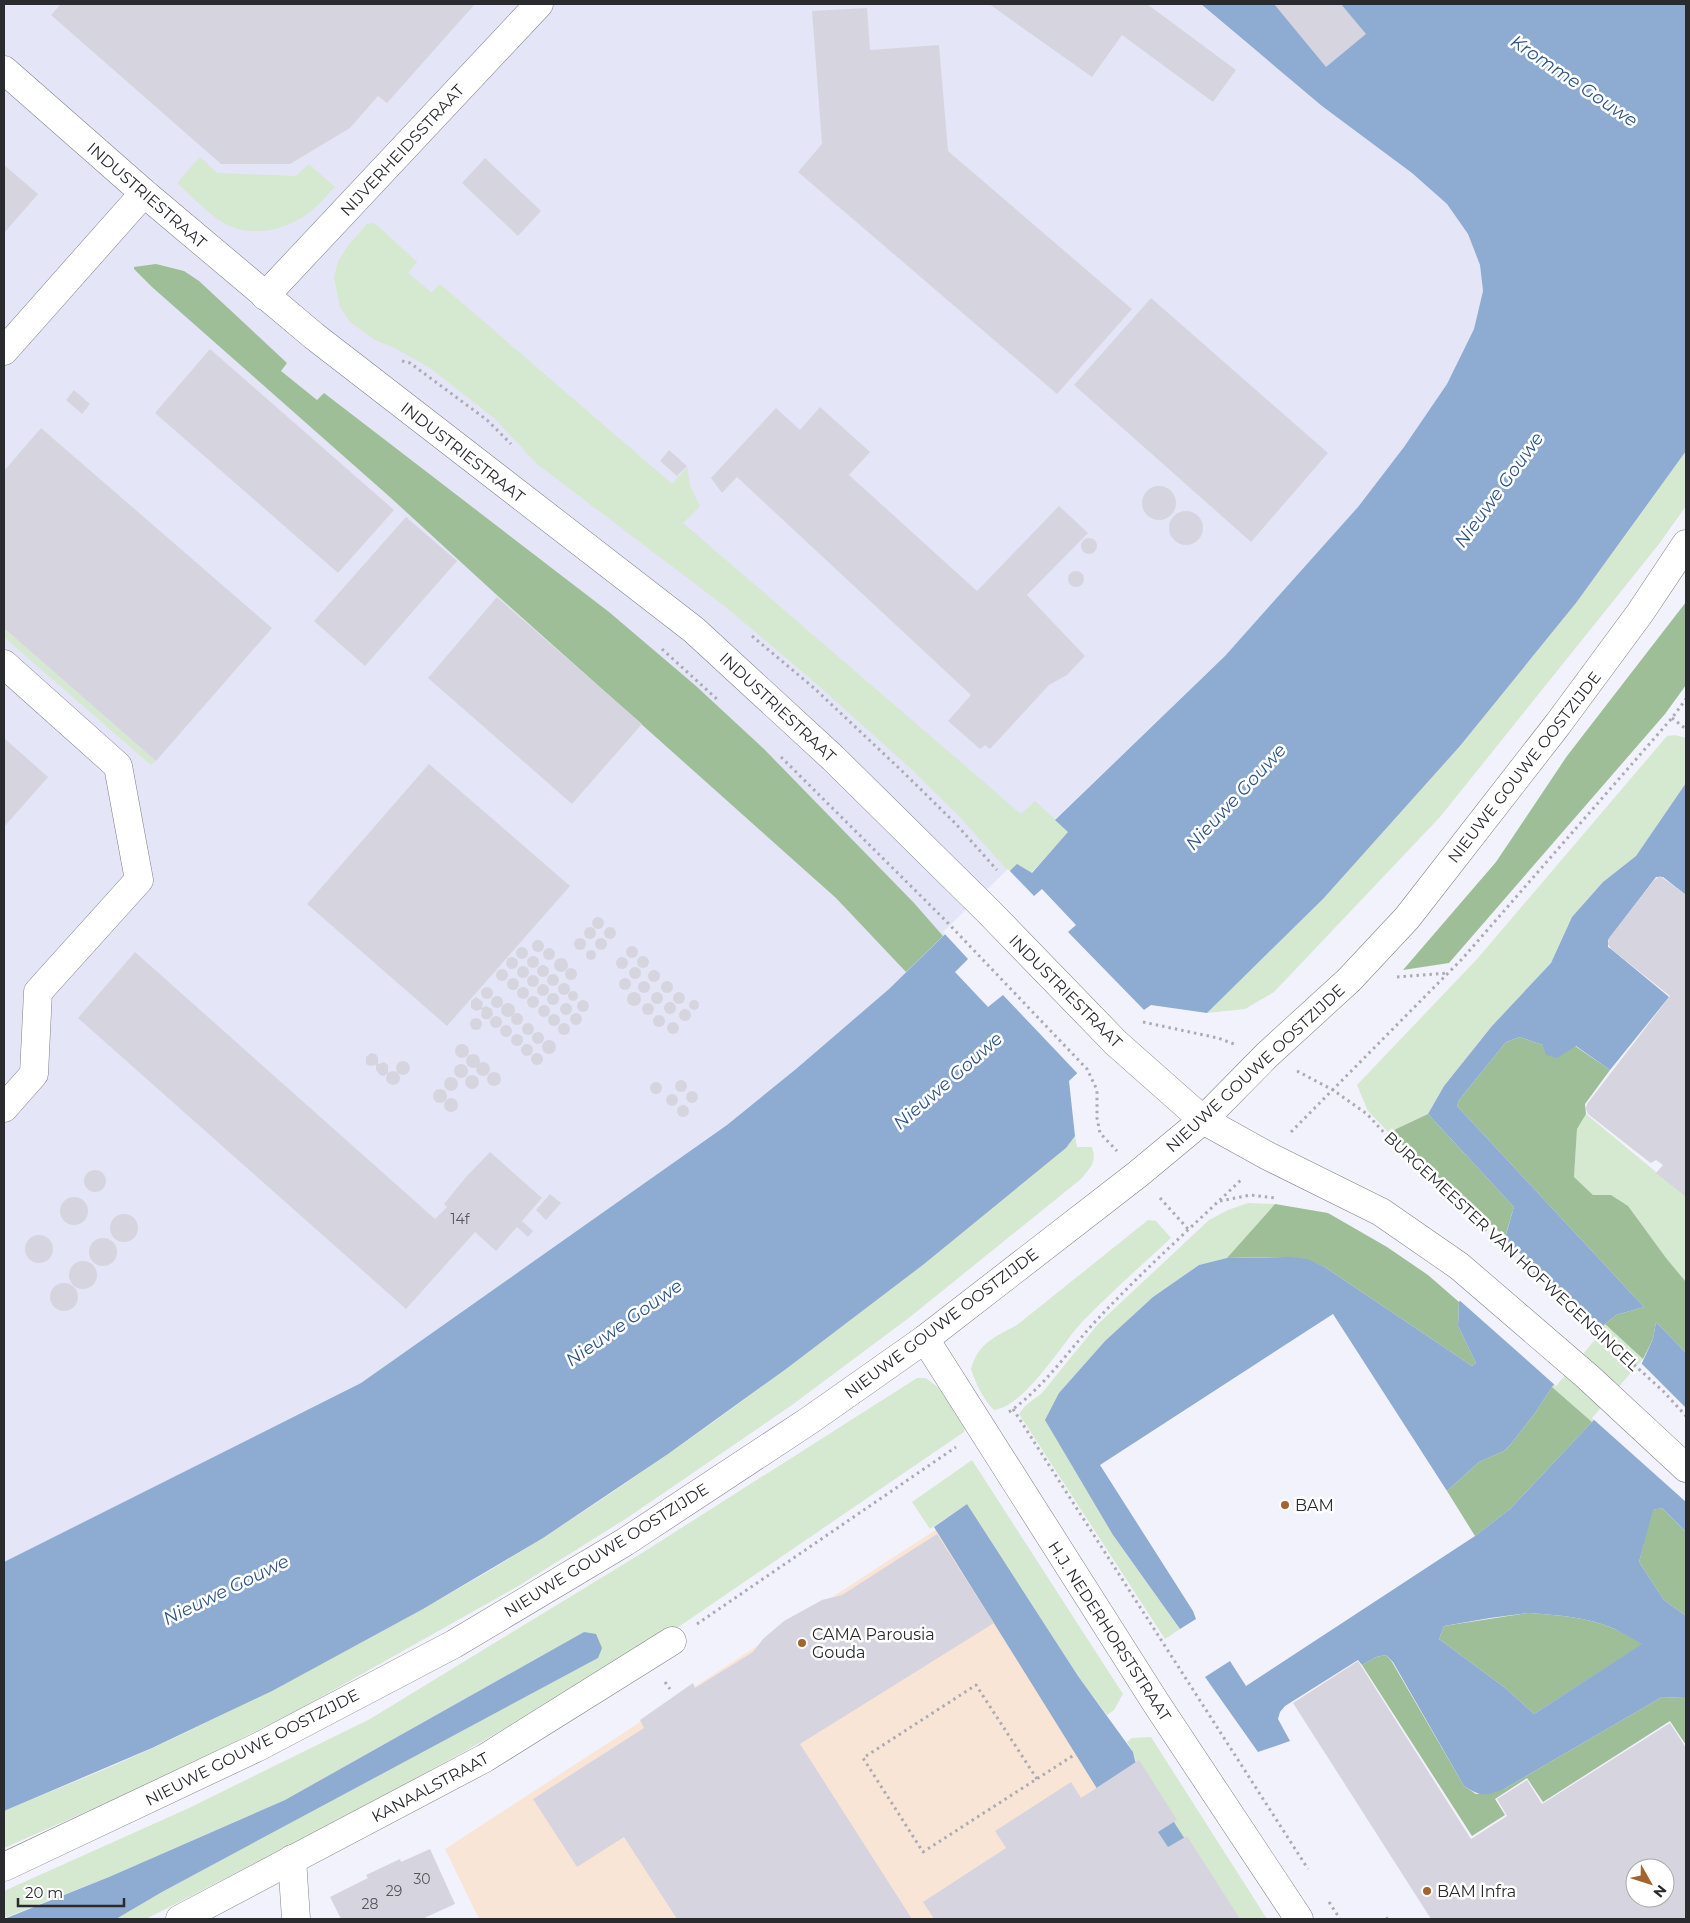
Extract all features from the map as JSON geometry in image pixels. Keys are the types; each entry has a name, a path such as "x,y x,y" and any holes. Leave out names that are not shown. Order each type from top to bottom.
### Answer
{"main road":[{"name":"NIJVERHEIDSSTRAAT","path":"265,296 539,4"},
{"name":"INDUSTRIESTRAAT","path":"4,70 144,193 314,336 694,630 833,758 972,895 1116,1043 1203,1120"},
{"path":"4,351 144,193"},
{"name":"NIEUWE GOUWE OOSTZIJDE","path":"4,1867 258,1747 454,1644 625,1542 810,1420 924,1340 1138,1174 1203,1120 1267,1056 1349,980 1407,918 1558,724 1640,613 1686,544"},
{"path":"4,664 118,766 139,880 38,992 34,1074 4,1108"},
{"path":"1203,1120 1268,1156 1381,1212 1459,1266 1588,1377 1686,1468"},
{"name":"H.J. NEDERHORSTSTRAAT","path":"924,1340 1156,1703 1299,1919"},
{"name":"KANAALSTRAAT","path":"180,1919 485,1758 672,1641"},
{"path":"292,1859 296,1919"}],"path":[{"path":"657,645 721,702"},
{"path":"1313,1877 1013,1409 1041,1386 1094,1324 1182,1236 1268,1156 1463,958 1672,718 1686,699"},
{"path":"1672,718 1686,728"},
{"path":"776,752 945,920 1087,1069"},
{"name":"BURGEMEESTER VAN HOFWEGENSINGEL","path":"1333,1090 1367,1114 1398,1148 1663,1391 1686,1416"},
{"path":"672,1641 982,1431"},
{"path":"1036,1779 976,1685 862,1758 923,1852 1074,1755"},
{"path":"1324,1894 1340,1919"}],"shaded area":[{"path":"4,4 1201,4 1249,45 1412,173 1447,204 1468,234 1480,265 1483,291 1474,329 1447,384 1404,447 1358,507 1304,570 1225,656 1055,819 1069,832 1017,864 889,989 796,1069 727,1125 361,1383 4,1562"},
{"path":"937,1529 1245,1919 479,1919 445,1849"}],"green space":[{"path":"200,157 217,173 296,176 309,164 335,187 310,212 290,224 268,230 246,231 235,228 218,219 177,183"},
{"path":"372,223 378,226 417,262 408,273 432,293 440,284 672,484 687,467 690,486 700,506 683,523 1021,814 1035,801 1069,832 1031,873 1009,872 959,816 908,766 818,685 727,608 537,464 494,418 430,368 395,348 375,340 350,322 340,307 334,277 338,262 347,247 367,224"},
{"path":"156,264 184,271 199,281 287,363 281,371 317,400 324,393 609,612 696,686 764,749 914,903 943,936 906,972 836,898 134,269 134,267"},
{"path":"1686,451 1686,506 1659,544 1440,817 1274,992 1245,1009 1207,1013 1323,899 1460,746 1576,603"},
{"path":"1686,602 1686,685 1665,714 1449,963 1403,970 1496,862 1567,756"},
{"path":"4,628 156,761 151,765 4,637"},
{"path":"1675,735 1686,738 1686,783 1636,856 1603,882 1572,917 1551,963 1492,1026 1444,1086 1428,1114 1396,1129 1390,1134 1368,1111 1357,1085 1478,958 1667,736"},
{"path":"1520,1037 1543,1045 1575,1046 1610,1070 1585,1104 1586,1114 1577,1129 1574,1177 1593,1195 1611,1195 1628,1206 1686,1282 1686,1353 1656,1322 1653,1339 1643,1359 1605,1324 1616,1315 1644,1307 1457,1106 1459,1100 1506,1042"},
{"path":"1428,1114 1514,1207 1505,1237 1390,1134 1396,1129"},
{"path":"1586,1114 1686,1197 1686,1282 1611,1195 1593,1195 1574,1177 1577,1129"},
{"path":"1075,1136 1077,1147 1092,1147 1094,1157 1088,1171 1081,1179 910,1317 792,1405 627,1518 520,1585 305,1706 176,1772 4,1848 4,1811 155,1747 293,1678 481,1575 544,1537 612,1492 745,1399 875,1301 1066,1148"},
{"path":"1248,1203 1275,1204 1227,1258 1199,1265 1153,1297 1105,1341 1059,1393 1113,1535 1180,1629 1165,1639 1019,1414 1025,1406 1042,1393 1098,1324 1209,1220 1228,1210"},
{"path":"1275,1204 1328,1213 1387,1247 1428,1275 1459,1302 1458,1326 1476,1363 1472,1366 1323,1266 1300,1259 1288,1258 1227,1258"},
{"path":"1148,1220 1156,1221 1171,1238 1082,1322 1042,1373 1018,1398 1006,1406 994,1410 980,1391 971,1369 978,1353 988,1342 1017,1325"},
{"path":"1605,1324 1643,1359 1592,1422 1552,1387"},
{"path":"917,1378 926,1378 939,1388 965,1428 964,1432 671,1632 469,1749 356,1811 146,1919 116,1919 162,1892 598,1658 584,1632 285,1800 109,1877 4,1918 4,1891 189,1808 370,1719 642,1553"},
{"path":"1552,1387 1592,1422 1510,1509 1475,1536 1447,1491 1479,1462 1504,1451 1535,1413"},
{"path":"972,1460 1123,1694 1114,1710 1107,1715 1078,1676 967,1504 930,1529 912,1502"},
{"path":"1662,1508 1686,1532 1686,1616 1664,1600 1639,1562 1652,1510"},
{"path":"1528,1613 1583,1619 1615,1629 1643,1644 1534,1714 1504,1687 1439,1639 1444,1626"},
{"path":"1386,1655 1392,1662 1464,1786 1476,1794 1504,1789 1662,1697 1686,1698 1686,1745 1670,1721 1543,1802 1527,1778 1495,1799 1505,1815 1472,1836 1362,1665 1376,1657"},
{"path":"1151,1737 1267,1919 1236,1919 1135,1761 1133,1752 1127,1742 1132,1738"}],"water":[{"path":"1201,4 1686,4 1686,451 1576,603 1460,746 1323,899 1207,1013 1151,1005 1144,1010 1069,1081 1075,1136 1066,1148 924,1264 786,1369 668,1454 543,1538 423,1609 272,1691 152,1748 4,1811 4,1562 361,1383 727,1125 796,1069 889,989 1017,864 1032,873 1068,832 1055,820 1225,656 1358,507 1404,447 1447,384 1474,329 1483,291 1480,265 1468,234 1447,204 1412,173 1322,106"},
{"path":"1686,783 1686,895 1663,877 1656,877 1608,940 1608,947 1669,997 1610,1070 1576,1046 1557,1058 1546,1055 1543,1045 1520,1037 1506,1042 1459,1100 1457,1106 1644,1307 1616,1315 1605,1324 1552,1387 1511,1444 1504,1451 1479,1462 1447,1491 1333,1314 1100,1465 1193,1611 1196,1619 1180,1629 1113,1535 1045,1420 1059,1393 1105,1341 1153,1297 1199,1265 1227,1258 1289,1257 1307,1259 1323,1266 1472,1366 1476,1363 1458,1326 1459,1302 1505,1238 1514,1207 1428,1114 1444,1086 1492,1026 1551,963 1572,917 1603,882 1636,856"},
{"path":"1656,1322 1686,1353 1686,1532 1662,1508 1653,1510 1639,1562 1664,1600 1686,1616 1686,1698 1662,1697 1504,1789 1493,1793 1479,1794 1464,1786 1393,1662 1386,1655 1376,1657 1362,1665 1358,1660 1285,1706 1280,1712 1278,1719 1290,1741 1258,1752 1205,1677 1230,1661 1246,1686 1475,1536 1510,1509 1607,1406 1642,1363 1653,1339","holes":["1528,1613 1572,1617 1594,1622 1615,1629 1642,1644 1534,1714 1504,1687 1439,1639 1444,1626"]},
{"path":"967,1504 1078,1676 1133,1752 1135,1761 1236,1919 1185,1919 1096,1787 934,1527"},
{"path":"584,1632 596,1634 602,1648 598,1658 162,1892 116,1919 4,1919 109,1877 285,1800"}],"pier":[{"path":"1008,869 1034,896 1042,889 1076,925 1068,932 1146,1012 1079,1075 1003,995 988,1007 955,972 968,959 943,932"},
{"path":"1502,1237 1604,1329 1556,1386 1458,1299"},
{"path":"1640,1362 1686,1408 1686,1502 1592,1418"}],"building":[{"path":"61,4 475,4 387,103 378,96 350,128 290,164 221,164 51,15"},
{"path":"989,4 1147,4 1236,70 1213,102 1122,35 1092,77"},
{"path":"1274,4 1341,4 1366,34 1326,67"},
{"path":"867,8 870,50 939,45 948,151 1132,309 1057,394 798,172 822,144 812,11"},
{"path":"485,158 541,211 518,236 462,183"},
{"path":"4,165 38,194 4,233"},
{"path":"1151,298 1328,453 1251,542 1074,385"},
{"path":"210,349 394,510 338,573 155,413"},
{"path":"74,390 90,404 82,414 66,400"},
{"path":"820,407 870,452 849,475 977,591 1059,506 1088,533 1027,595 1085,656 1067,675 1049,685 990,749 985,745 980,749 948,721 971,695 737,477 722,493 711,478 776,408 800,430"},
{"path":"41,428 272,628 156,761 4,628 4,471"},
{"path":"669,450 687,466 677,476 660,461"},
{"path":"1159,486 1166,487 1171,491 1175,496 1175,510 1171,515 1166,519 1159,520 1152,519 1147,515 1143,510 1142,503 1143,496 1147,491 1152,487"},
{"path":"1186,511 1193,512 1198,516 1202,521 1202,535 1198,540 1193,544 1186,545 1179,544 1174,540 1170,535 1169,528 1170,521 1174,516 1179,512"},
{"path":"406,517 457,561 365,666 314,621"},
{"path":"1086,538 1092,538 1097,543 1095,552 1086,554 1081,549 1081,543"},
{"path":"1073,571 1079,571 1084,576 1082,585 1073,587 1068,582 1068,576"},
{"path":"497,597 642,724 572,804 428,678"},
{"path":"4,738 48,777 4,827"},
{"path":"429,764 570,886 447,1026 307,904"},
{"path":"1660,876 1686,895 1686,1197 1656,1173 1663,1165 1656,1160 1651,1163 1648,1161 1588,1114 1586,1109 1587,1104 1670,996 1611,949 1608,944 1609,938 1654,880"},
{"path":"600,917 603,918 603,928 596,929 593,928 592,921 593,918"},
{"path":"592,927 595,928 595,938 588,939 585,938 584,931 585,928"},
{"path":"612,927 615,928 615,938 608,939 605,938 604,931 605,928"},
{"path":"582,938 585,939 585,949 578,950 575,949 574,942 575,939"},
{"path":"603,938 606,939 606,949 599,950 596,949 595,942 596,939"},
{"path":"540,940 543,941 543,951 536,952 533,951 532,944 533,941"},
{"path":"634,946 637,947 637,957 630,958 627,957 626,950 627,947"},
{"path":"524,947 527,948 527,958 520,959 517,958 516,951 517,948"},
{"path":"551,948 554,949 554,959 547,960 544,959 543,952 544,949"},
{"path":"589,950 593,950 596,955 595,959 589,960 586,957 586,953"},
{"path":"135,952 435,1219 447,1207 444,1204 466,1177 490,1152 542,1198 522,1221 533,1231 528,1237 517,1227 496,1251 475,1232 406,1309 78,1018"},
{"path":"535,956 538,957 538,967 531,968 528,967 527,960 528,957"},
{"path":"645,956 648,957 648,967 641,968 638,967 637,960 638,957"},
{"path":"514,957 517,958 517,968 510,969 507,968 506,961 507,958"},
{"path":"624,957 627,958 627,968 620,969 617,968 616,961 617,958"},
{"path":"561,958 566,960 568,965 566,970 561,972 556,970 554,965 556,960"},
{"path":"545,965 548,966 548,976 541,977 538,976 537,969 538,966"},
{"path":"525,966 528,967 528,977 521,978 518,977 517,970 518,967"},
{"path":"637,967 640,968 640,978 633,979 630,978 629,971 630,968"},
{"path":"573,968 576,969 576,979 569,980 566,979 565,972 566,969"},
{"path":"504,969 507,970 507,980 500,981 497,980 496,973 497,970"},
{"path":"656,970 659,971 659,981 652,982 649,981 648,974 649,971"},
{"path":"555,974 558,975 558,985 551,986 548,985 547,978 548,975"},
{"path":"535,975 538,976 538,986 531,987 528,986 527,979 528,976"},
{"path":"515,978 518,979 518,989 511,990 508,989 507,982 508,979"},
{"path":"627,978 630,979 630,989 623,990 620,989 619,982 620,979"},
{"path":"646,981 649,982 649,992 642,993 639,992 638,985 639,982"},
{"path":"669,981 672,982 672,992 665,993 662,992 661,985 662,982"},
{"path":"566,983 569,984 569,994 562,995 559,994 558,987 559,984"},
{"path":"545,984 548,985 548,995 541,996 538,995 537,988 538,985"},
{"path":"489,987 492,988 492,998 485,999 482,998 481,991 482,988"},
{"path":"525,987 528,988 528,998 521,999 518,998 517,991 518,988"},
{"path":"571,991 575,991 578,996 577,1000 571,1001 568,998 568,994"},
{"path":"634,992 639,994 641,999 639,1004 634,1006 629,1004 627,999 629,994"},
{"path":"659,992 662,993 662,1003 655,1004 652,1003 651,996 652,993"},
{"path":"681,992 684,993 684,1003 677,1004 674,1003 673,996 674,993"},
{"path":"555,993 558,994 558,1004 551,1005 548,1004 547,997 548,994"},
{"path":"499,996 502,997 502,1007 495,1008 492,1007 491,1000 492,997"},
{"path":"535,996 538,997 538,1007 531,1008 528,1007 527,1000 528,997"},
{"path":"476,997 483,1002 482,1008 486,1006 492,1009 493,1015 489,1019 484,1019 481,1016 482,1009 476,1011 471,1008 471,1001"},
{"path":"585,1000 588,1001 588,1011 581,1012 578,1011 577,1004 578,1001"},
{"path":"692,1000 696,1000 699,1005 698,1009 692,1010 689,1007 689,1003"},
{"path":"672,1002 675,1003 675,1013 668,1014 665,1013 664,1006 665,1003"},
{"path":"508,1003 513,1005 515,1010 513,1015 508,1017 503,1015 501,1010 503,1005"},
{"path":"568,1003 571,1004 571,1014 564,1015 561,1014 560,1007 561,1004"},
{"path":"650,1003 653,1004 653,1014 646,1015 643,1014 642,1007 643,1004"},
{"path":"546,1005 549,1006 549,1016 542,1017 539,1016 538,1009 539,1006"},
{"path":"687,1009 690,1010 690,1020 683,1021 680,1020 679,1013 680,1010"},
{"path":"519,1013 522,1014 522,1024 515,1025 512,1024 511,1017 512,1014"},
{"path":"578,1013 581,1014 581,1024 574,1025 571,1024 570,1017 571,1014"},
{"path":"556,1014 559,1015 559,1025 552,1026 549,1025 548,1018 549,1015"},
{"path":"661,1015 664,1016 664,1026 657,1027 654,1026 653,1019 654,1016"},
{"path":"498,1016 501,1017 501,1027 494,1028 491,1027 490,1020 491,1017"},
{"path":"478,1018 481,1019 481,1029 474,1030 471,1029 470,1022 471,1019"},
{"path":"675,1022 678,1023 678,1033 671,1034 668,1033 667,1026 668,1023"},
{"path":"530,1023 533,1024 533,1034 526,1035 523,1034 522,1027 523,1024"},
{"path":"566,1023 569,1024 569,1034 562,1035 559,1034 558,1027 559,1024"},
{"path":"508,1025 511,1026 511,1036 504,1037 501,1036 500,1029 501,1026"},
{"path":"540,1032 543,1033 543,1043 536,1044 533,1043 532,1036 533,1033"},
{"path":"519,1034 522,1035 522,1045 515,1046 512,1045 511,1038 512,1035"},
{"path":"549,1040 554,1042 556,1047 554,1052 549,1054 544,1052 542,1047 544,1042"},
{"path":"462,1044 467,1046 469,1051 467,1056 462,1058 457,1056 455,1051 457,1046"},
{"path":"529,1044 532,1045 532,1055 525,1056 522,1055 521,1048 522,1045"},
{"path":"371,1053 376,1054 378,1064 384,1062 388,1065 388,1073 384,1076 380,1075 376,1070 376,1065 370,1066 366,1064 366,1057"},
{"path":"539,1053 542,1054 542,1064 535,1065 532,1064 531,1057 532,1054"},
{"path":"473,1054 478,1056 480,1061 478,1066 473,1068 468,1066 466,1061 468,1056"},
{"path":"403,1061 408,1063 410,1068 408,1073 403,1075 398,1073 396,1068 398,1063"},
{"path":"483,1062 488,1064 490,1069 488,1074 483,1076 478,1074 476,1069 478,1064"},
{"path":"461,1064 466,1066 468,1071 466,1076 461,1078 456,1076 454,1071 456,1066"},
{"path":"393,1071 398,1073 400,1078 398,1083 393,1085 388,1083 386,1078 388,1073"},
{"path":"494,1072 499,1074 501,1079 499,1084 494,1086 489,1084 487,1079 489,1074"},
{"path":"472,1075 477,1077 479,1082 477,1087 472,1089 467,1087 465,1082 467,1077"},
{"path":"451,1077 456,1079 458,1084 456,1089 451,1091 446,1089 444,1084 446,1079"},
{"path":"683,1080 686,1081 686,1091 679,1092 676,1091 675,1084 676,1081"},
{"path":"658,1082 661,1083 661,1093 654,1094 651,1093 650,1086 651,1083"},
{"path":"440,1089 445,1091 447,1096 445,1101 440,1103 435,1101 433,1096 435,1091"},
{"path":"694,1091 697,1092 697,1102 690,1103 687,1102 686,1095 687,1092"},
{"path":"674,1094 677,1095 677,1105 670,1106 667,1105 666,1098 667,1095"},
{"path":"451,1098 456,1100 458,1105 456,1110 451,1112 446,1110 444,1105 446,1100"},
{"path":"685,1105 688,1106 688,1116 681,1117 678,1116 677,1109 678,1106"},
{"path":"95,1170 103,1173 106,1181 103,1189 95,1192 87,1189 84,1181 87,1173"},
{"path":"550,1194 561,1203 546,1220 536,1210"},
{"path":"74,1197 84,1201 88,1211 84,1221 74,1225 64,1221 60,1211 64,1201"},
{"path":"124,1214 134,1218 138,1228 134,1238 124,1242 114,1238 110,1228 114,1218"},
{"path":"39,1235 49,1239 53,1249 49,1259 39,1263 29,1259 25,1249 29,1239"},
{"path":"103,1238 113,1242 117,1252 113,1262 103,1266 93,1262 89,1252 93,1242"},
{"path":"83,1261 93,1265 97,1275 93,1285 83,1289 73,1285 69,1275 73,1265"},
{"path":"64,1283 74,1287 78,1297 74,1307 64,1311 54,1307 50,1297 54,1287"},
{"path":"937,1534 994,1623 800,1744 912,1919 677,1919 624,1837 577,1867 533,1799 644,1728 640,1720 693,1683 695,1688 753,1652 763,1639 784,1621 822,1600 842,1595"},
{"path":"1358,1661 1471,1839 1507,1816 1497,1799 1527,1780 1542,1804 1670,1723 1686,1748 1686,1919 1431,1919 1293,1703"},
{"path":"1139,1760 1177,1820 1158,1832 1168,1847 1187,1836 1240,1919 934,1919 923,1902 1006,1848 995,1831 1071,1782 1081,1798"},
{"path":"430,1849 455,1904 422,1919 341,1919 330,1897 368,1878 366,1875 400,1859 401,1862"}],"place":[{"name":"BAM","path":"1285,1505"},
{"name":"CAMA Parousia Gouda","path":"802,1643"},
{"name":"BAM Infra","path":"1427,1891"}],"water label":[{"name":"Kromme Gouwe","path":"1574,81"},
{"name":"Nieuwe Gouwe","path":"1499,490"},
{"name":"Nieuwe Gouwe","path":"1236,797"},
{"name":"Nieuwe Gouwe","path":"948,1081"},
{"name":"Nieuwe Gouwe","path":"624,1323"},
{"name":"Nieuwe Gouwe","path":"226,1590"}]}
